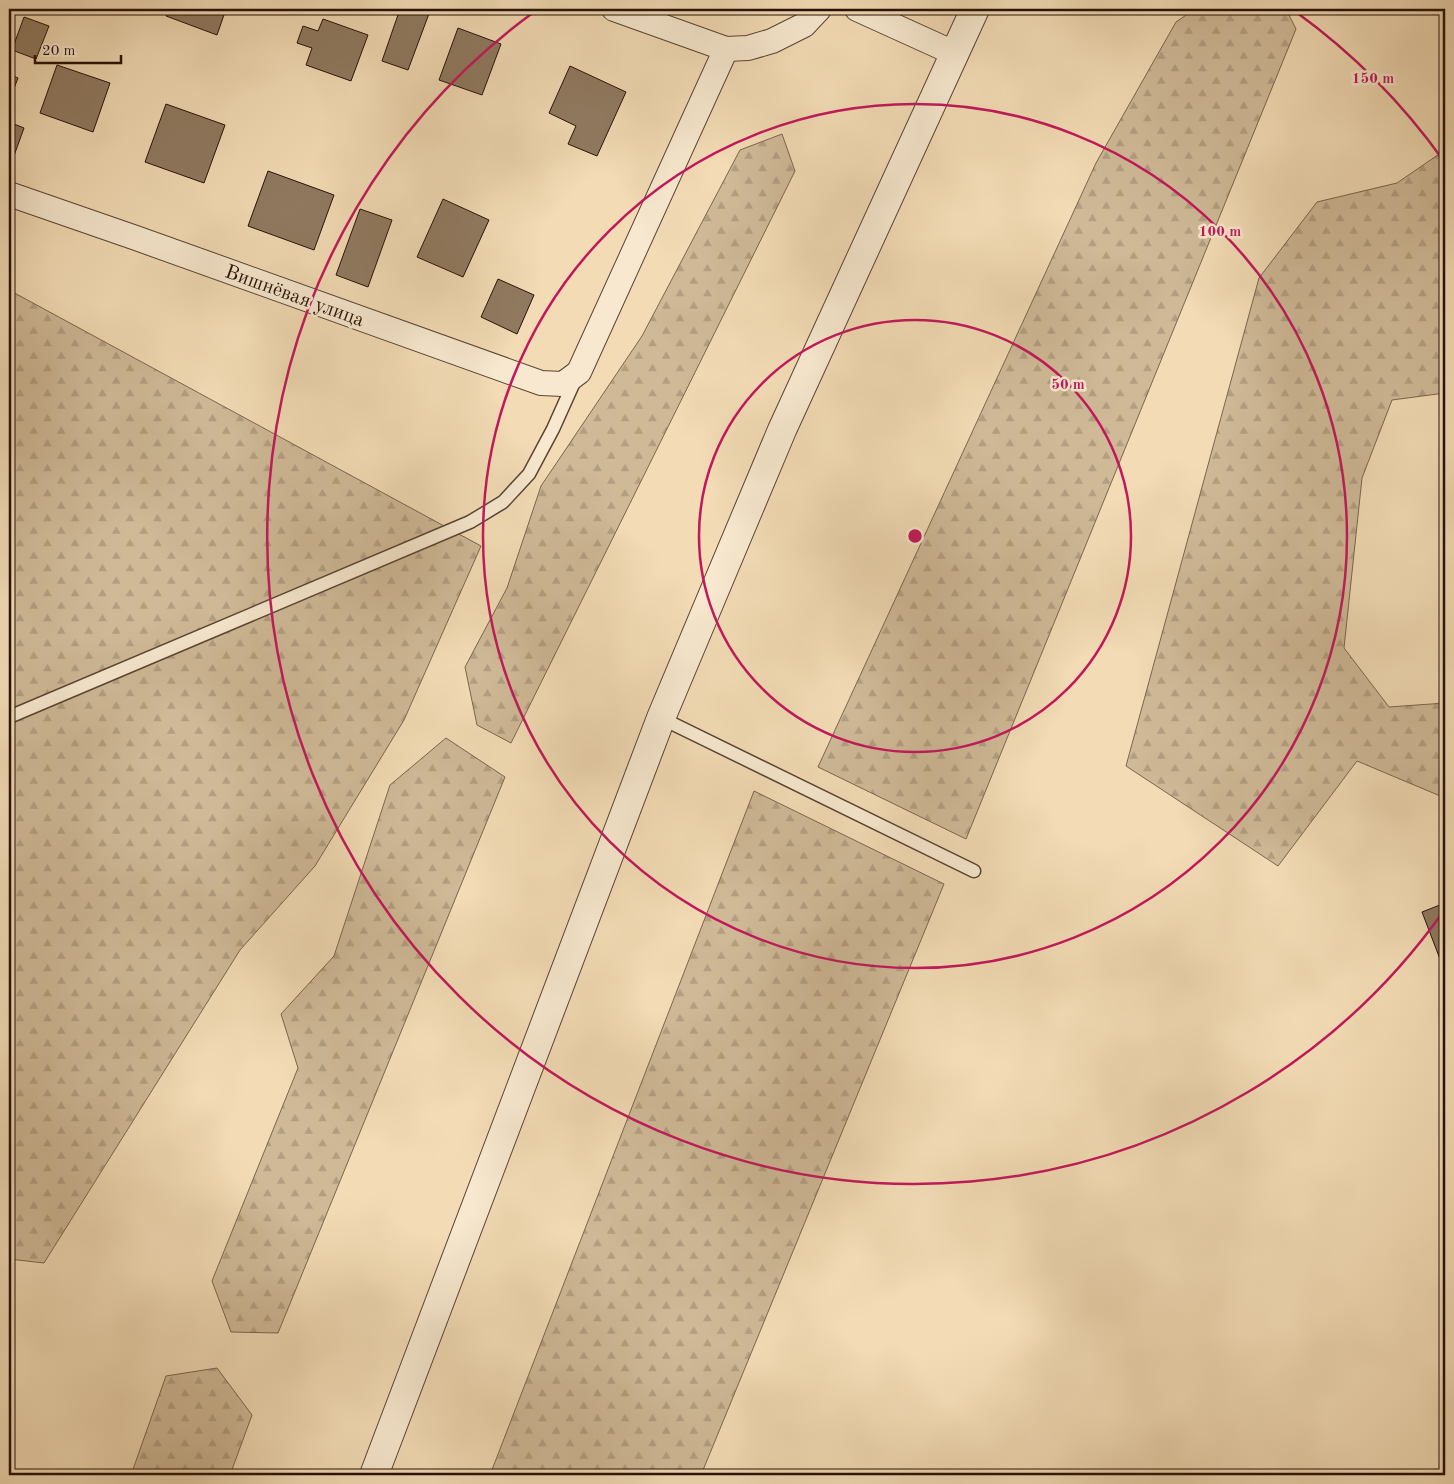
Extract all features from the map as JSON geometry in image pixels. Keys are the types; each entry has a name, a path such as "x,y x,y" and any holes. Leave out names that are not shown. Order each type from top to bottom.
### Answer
{"street":[{"path":"614,9 726,49 748,48 772,41 804,25 820,9"},
{"path":"857,9 954,53"},
{"path":"374,1475 661,718 782,430 975,9"},
{"path":"579,372 726,49"},
{"name":"Вишнёвая улица","path":"9,194 541,383 563,384 579,372"}],"lane":[{"path":"9,717 470,522 503,502 528,474 553,429 579,372"},
{"path":"661,718 974,871"}],"green space":[{"path":"1195,9 1286,9 1296,29 966,839 818,767 1096,163 1176,22"},
{"path":"782,134 795,171 511,743 477,725 465,667 507,588 541,486 642,336 740,150"},
{"path":"1445,150 1445,393 1392,400 1362,478 1344,648 1389,707 1445,703 1445,798 1357,761 1278,866 1126,766 1259,278 1317,202 1397,183"},
{"path":"9,290 481,546 404,720 315,866 240,950 44,1263 9,1259"},
{"path":"446,738 505,777 278,1333 231,1332 212,1281 298,1068 281,1014 334,956 390,785"},
{"path":"754,791 944,884 701,1475 490,1475"},
{"path":"217,1368 252,1415 230,1475 131,1475 166,1376"}],"building":[{"path":"169,9 226,9 217,35 166,16"},
{"path":"400,9 425,9 430,11 408,70 382,61"},
{"path":"24,17 49,26 36,59 12,50"},
{"path":"323,19 368,35 351,81 306,65 312,48 297,43 303,26 318,31"},
{"path":"458,28 501,44 482,95 439,80"},
{"path":"57,65 110,83 93,132 40,113"},
{"path":"570,66 626,92 597,156 568,144 576,126 549,113"},
{"path":"9,74 18,78 10,99 9,98"},
{"path":"166,104 225,125 204,183 145,162"},
{"path":"9,122 24,128 11,164 9,163"},
{"path":"268,171 334,195 314,250 248,226"},
{"path":"443,199 489,220 463,277 417,257"},
{"path":"360,209 392,220 368,287 336,275"},
{"path":"498,279 534,295 517,334 481,317"},
{"path":"1445,903 1445,957 1440,959 1422,912"}]}
